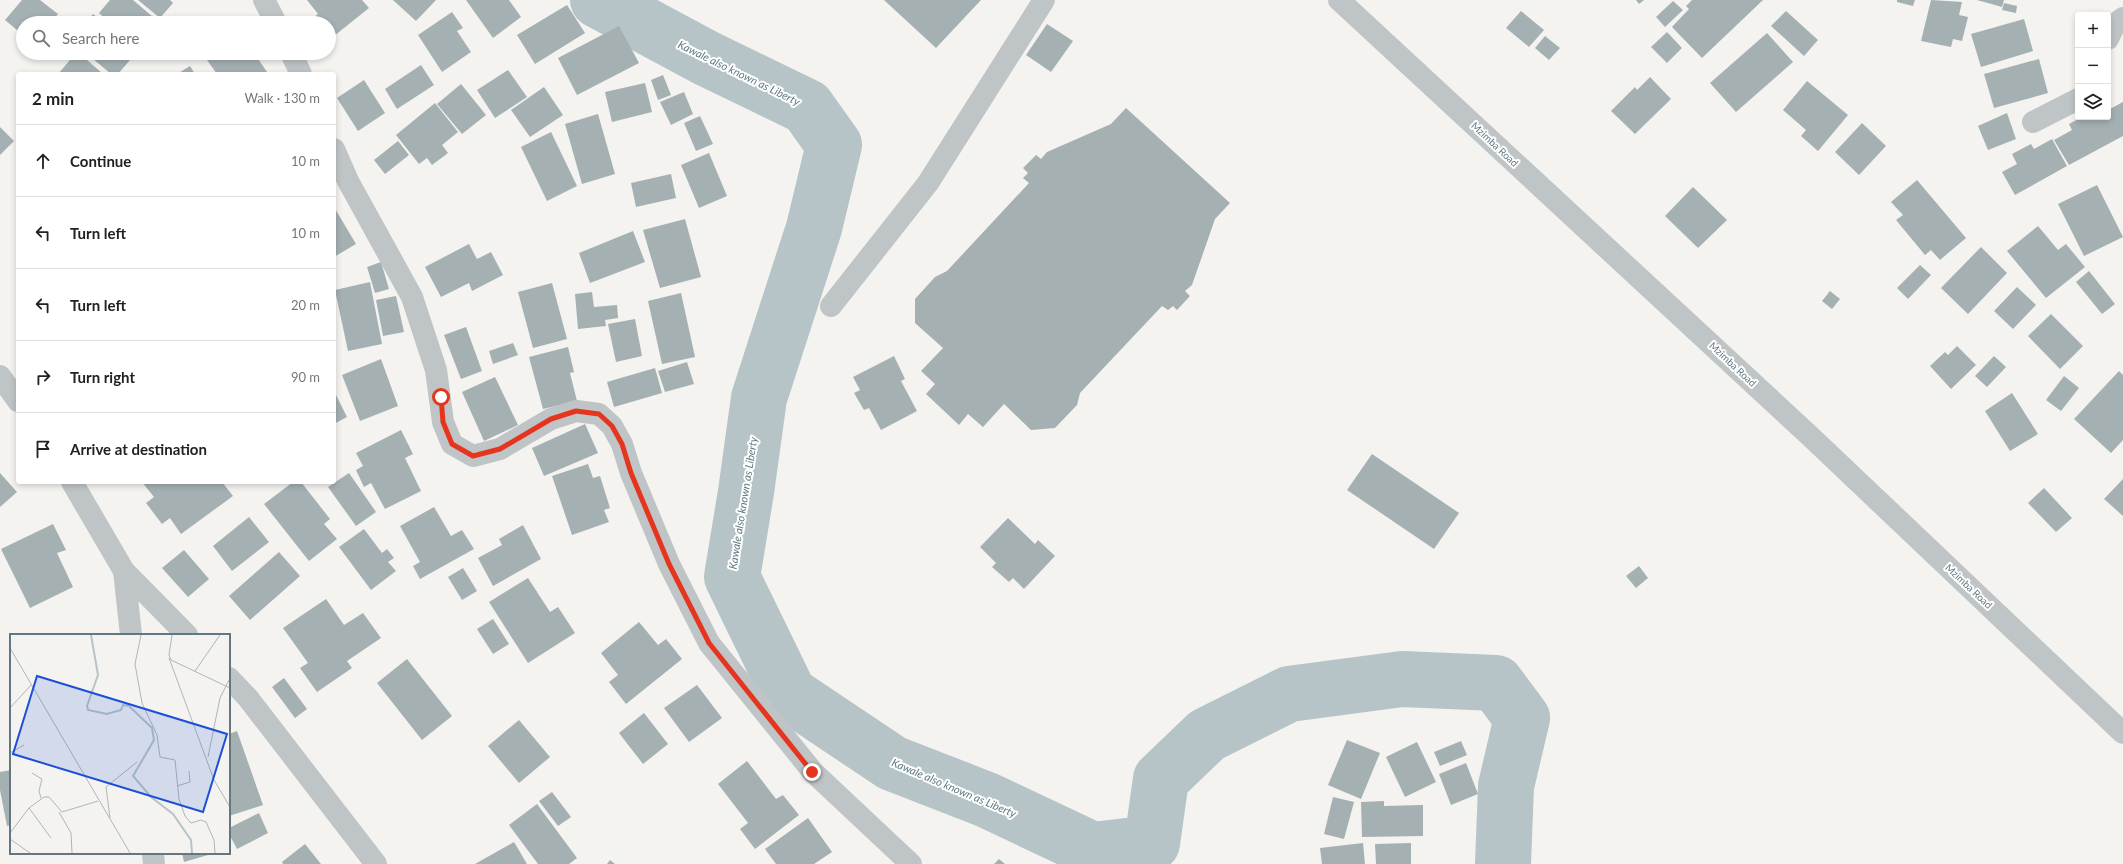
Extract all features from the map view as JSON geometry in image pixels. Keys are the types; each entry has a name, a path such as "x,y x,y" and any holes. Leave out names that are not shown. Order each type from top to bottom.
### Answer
{"street":[{"path":"264,0 272,16"},
{"path":"831,306 928,183 1044,0"},
{"name":"Mzimba Road","path":"1339,0 1811,437 2123,733"},
{"path":"2111,33 2115,24 2123,18"},
{"path":"294,60 300,72"},
{"path":"2033,122 2075,101"},
{"path":"336,160 341,186 412,297 436,370 443,422 452,444 473,456 500,449 551,419 576,411 599,414 612,426 622,444 631,473 669,564 709,643 812,772 911,864"},
{"path":"0,376 16,398"},
{"path":"73,484 124,571 186,634"},
{"path":"124,571 131,634"},
{"path":"230,679 248,698 376,864"},
{"path":"153,854 154,864"}],"building":[{"path":"22,0 40,0 58,14 56,16 16,16 16,29 5,20"},
{"path":"110,0 133,0 152,16 102,16 99,13"},
{"path":"138,0 170,0 173,3 162,16 158,16"},
{"path":"307,0 362,0 369,8 336,34 336,16 315,16 318,14"},
{"path":"393,0 436,0 416,21"},
{"path":"466,0 509,0 521,17 493,38"},
{"path":"884,0 981,0 936,48"},
{"path":"1636,0 1644,0 1639,4"},
{"path":"1692,0 1763,0 1702,58 1672,27 1689,9 1686,6"},
{"path":"1897,0 1915,0 1913,6 1897,2"},
{"path":"1931,0 1962,2 1959,15 1968,17 1962,41 1953,39 1951,47 1921,41"},
{"path":"1977,0 2004,0 2002,7"},
{"path":"1673,1 1683,10 1665,27 1656,17"},
{"path":"2004,3 2017,6 2016,13 2002,10"},
{"path":"567,5 585,33 535,64 517,35"},
{"path":"1521,11 1544,30 1529,47 1506,28"},
{"path":"1786,11 1818,40 1804,56 1771,26"},
{"path":"452,12 463,28 457,31 471,52 442,72 418,35"},
{"path":"2024,19 2033,51 1981,67 1971,34"},
{"path":"1047,24 1073,41 1051,72 1026,55"},
{"path":"619,26 639,63 577,95 558,58"},
{"path":"1667,32 1682,48 1667,63 1651,47"},
{"path":"1767,33 1793,62 1736,112 1710,83"},
{"path":"1545,36 1560,48 1549,60 1535,48"},
{"path":"2039,59 2048,93 1994,108 1984,74"},
{"path":"70,60 87,60 101,72 60,72"},
{"path":"94,60 130,60 120,72 109,72"},
{"path":"207,60 259,60 267,72 216,72"},
{"path":"421,65 434,85 397,109 385,89"},
{"path":"190,66 194,72 180,72"},
{"path":"508,70 527,97 495,118 477,90"},
{"path":"663,75 671,95 658,100 651,80"},
{"path":"1650,77 1671,99 1635,134 1611,111 1635,87 1637,90"},
{"path":"364,80 385,113 358,131 337,98"},
{"path":"1807,81 1848,115 1818,151 1801,136 1806,130 1783,110"},
{"path":"645,83 652,112 612,122 605,92"},
{"path":"461,84 486,115 462,134 437,104"},
{"path":"544,87 563,115 530,137 511,110"},
{"path":"684,92 693,114 671,125 660,102"},
{"path":"2123,102 2123,136 2069,165 2054,140 2072,130 2069,124 2076,120 2111,120 2111,108"},
{"path":"435,103 458,132 442,145 448,153 432,165 427,158 419,164 396,135"},
{"path":"1126,108 1230,203 1215,219 1192,285 1185,291 1190,296 1177,310 1173,306 1168,310 1162,306 1080,393 1077,405 1055,428 1031,430 1004,404 983,427 968,414 959,425 926,394 935,384 921,371 943,348 915,323 915,299 935,277 947,271 1029,183 1023,178 1028,173 1023,168 1036,155 1041,159 1047,152 1111,124"},
{"path":"2007,113 2016,139 1988,150 1978,126"},
{"path":"598,114 615,174 582,184 565,124"},
{"path":"700,116 713,144 696,151 684,123"},
{"path":"1862,123 1886,146 1859,175 1835,152"},
{"path":"0,127 14,141 0,155"},
{"path":"551,132 577,186 547,201 521,147"},
{"path":"2052,139 2067,166 2015,195 2002,172 2017,164 2012,154 2031,144 2034,149"},
{"path":"398,141 409,155 385,174 374,160"},
{"path":"709,153 727,196 699,208 681,165"},
{"path":"671,174 676,198 636,207 631,183"},
{"path":"1917,180 1966,238 1940,260 1931,250 1925,255 1896,220 1903,215 1891,202"},
{"path":"2097,185 2123,237 2084,256 2058,204"},
{"path":"1693,187 1727,220 1698,248 1665,216"},
{"path":"336,210 356,244 336,256"},
{"path":"685,219 701,277 660,288 643,230"},
{"path":"2038,226 2058,250 2066,244 2085,267 2046,298 2007,251"},
{"path":"633,231 645,262 590,283 579,253"},
{"path":"469,244 477,259 491,252 503,275 472,291 469,283 441,297 425,267"},
{"path":"1981,247 2007,273 1968,314 1941,288"},
{"path":"381,262 389,289 375,293 367,267"},
{"path":"1920,265 1931,275 1908,299 1897,288"},
{"path":"2089,271 2115,304 2102,314 2076,282"},
{"path":"370,282 382,344 348,351 336,290"},
{"path":"552,283 567,339 533,348 518,292"},
{"path":"2017,287 2036,305 2013,329 1994,311"},
{"path":"1830,291 1840,299 1832,309 1822,301"},
{"path":"592,292 594,307 617,305 618,318 605,320 606,326 578,329 575,294"},
{"path":"681,293 695,357 662,364 648,301"},
{"path":"396,296 404,332 383,336 376,300"},
{"path":"2051,314 2083,346 2060,369 2028,336"},
{"path":"635,319 642,356 616,362 608,324"},
{"path":"466,327 482,371 461,379 444,335"},
{"path":"513,343 518,355 493,364 489,351"},
{"path":"1957,346 1976,365 1951,389 1930,366 1945,352 1948,355"},
{"path":"568,347 574,372 570,373 577,401 543,409 529,357"},
{"path":"894,356 905,379 901,381 917,411 881,430 869,408 864,410 854,393 860,390 853,377"},
{"path":"1994,356 2006,367 1987,387 1975,376"},
{"path":"381,359 398,406 360,421 342,375"},
{"path":"687,362 694,384 665,392 658,371"},
{"path":"655,368 662,393 614,407 607,382"},
{"path":"2119,371 2123,375 2123,440 2111,453 2074,419"},
{"path":"2064,376 2079,388 2061,411 2046,400"},
{"path":"495,377 518,425 484,441 462,392"},
{"path":"2012,393 2038,434 2010,451 1985,411"},
{"path":"336,395 347,417 336,423"},
{"path":"585,424 598,453 544,476 532,448"},
{"path":"401,430 413,454 405,458 421,491 385,509 371,483 364,487 356,470 363,466 356,453"},
{"path":"1372,454 1459,513 1434,549 1347,490"},
{"path":"588,464 593,478 600,476 610,508 604,510 609,522 572,535 552,476"},
{"path":"0,473 17,492 0,507"},
{"path":"349,473 376,512 356,526 328,487 332,484 336,484 336,482"},
{"path":"2123,479 2123,516 2104,499"},
{"path":"144,484 224,484 233,496 181,534 170,518 162,524 146,503 154,497"},
{"path":"290,484 303,484 330,519 324,524 337,539 309,561 264,504"},
{"path":"2044,488 2072,518 2056,532 2028,503"},
{"path":"434,507 451,536 462,530 474,549 420,579 413,566 420,562 400,526"},
{"path":"249,517 269,542 232,571 213,546"},
{"path":"1008,518 1035,544 1038,540 1055,556 1024,589 1013,578 1009,582 992,567 996,563 980,547"},
{"path":"53,524 66,550 57,553 73,587 30,608 1,549"},
{"path":"523,525 541,559 493,586 478,558 502,545 499,539"},
{"path":"364,529 382,553 387,549 394,558 388,562 396,571 371,590 339,547"},
{"path":"184,550 209,579 188,597 162,568"},
{"path":"279,552 300,576 250,620 229,596"},
{"path":"1639,566 1648,578 1636,588 1626,576"},
{"path":"463,568 477,591 462,600 448,577"},
{"path":"528,578 550,612 558,607 575,633 528,663 489,602"},
{"path":"326,599 344,625 363,613 381,638 347,661 352,668 317,692 300,668 308,663 283,628"},
{"path":"493,619 509,644 493,654 477,629"},
{"path":"639,622 658,645 666,639 682,659 626,704 609,682 618,675 601,653"},
{"path":"407,659 452,716 422,740 377,683"},
{"path":"284,678 307,709 295,718 272,687"},
{"path":"697,685 722,718 689,742 664,708"},
{"path":"644,713 668,744 643,764 619,733"},
{"path":"519,720 550,757 519,783 488,746"},
{"path":"237,731 263,805 230,816 230,734"},
{"path":"1347,740 1380,753 1361,799 1328,785"},
{"path":"1461,741 1467,755 1440,766 1434,752"},
{"path":"1417,742 1436,782 1405,797 1386,757"},
{"path":"747,761 776,799 783,795 799,815 755,849 740,829 748,823 718,784"},
{"path":"1466,763 1478,794 1451,805 1439,774"},
{"path":"10,770 10,825 7,826 0,790 0,772"},
{"path":"552,792 571,817 558,826 539,801"},
{"path":"1333,797 1354,802 1344,839 1324,834"},
{"path":"1384,801 1384,806 1423,805 1423,836 1362,837 1361,802"},
{"path":"537,804 577,858 569,864 538,864 509,825"},
{"path":"259,813 268,833 237,849 230,836 230,828"},
{"path":"808,818 832,852 814,864 776,864 765,849"},
{"path":"514,842 527,864 475,864"},
{"path":"1363,843 1365,864 1322,864 1320,848"},
{"path":"1411,843 1411,864 1376,864 1375,844"},
{"path":"305,844 321,864 283,864 282,862"},
{"path":"182,854 212,854 184,862"},
{"path":"999,859 1005,864 994,864"},
{"path":"610,860 615,864 607,864"}],"waterway":[{"name":"Kawale also known as Liberty","path":"598,0 706,58 807,107 834,145 814,228 759,398 732,577 789,694 892,763 987,800 1093,850 1152,843 1161,779 1207,735 1289,694 1402,679 1496,683 1522,718 1506,786 1503,864"}],"route":[{"path":"441,397 443,422 452,444 473,456 500,449 551,419 576,411 599,414 612,426 622,444 631,473 669,564 709,643 812,772"}]}
